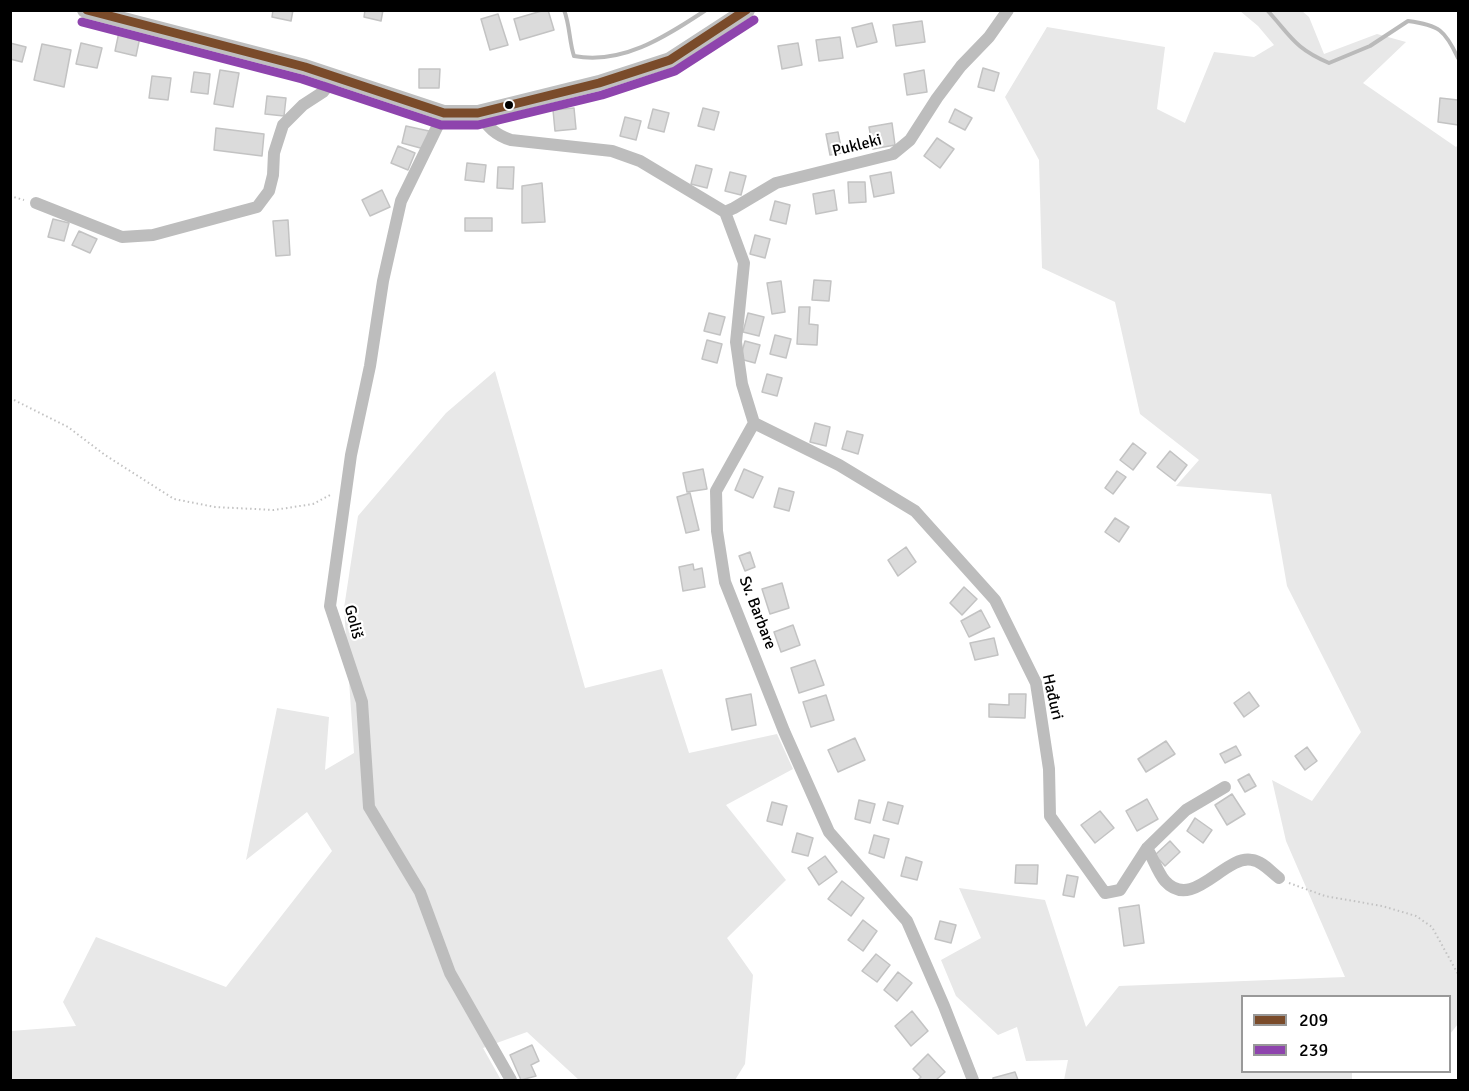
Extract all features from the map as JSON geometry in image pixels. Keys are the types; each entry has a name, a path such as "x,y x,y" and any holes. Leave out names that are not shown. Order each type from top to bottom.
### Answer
{"street":[{"path":"85,10 243,49 335,76 444,113 461,115 478,113 599,83 670,60 747,10"},
{"name":"Pukleki","path":"725,212 776,183 893,154 910,140 961,66 989,37 1008,10"},
{"path":"36,203 122,237 153,235 256,207 269,191 274,153 283,125 303,105 322,92 335,76"},
{"name":"Goliš","path":"444,113 401,201 383,280 370,366 348,476 330,606 362,702 369,807 420,892 450,973 511,1080"},
{"path":"478,113 489,129 511,140 612,151 640,161 725,212 744,263 736,342 742,384 754,423"},
{"name":"Hađuri","path":"754,423 839,465 915,511 994,600 1036,682 1049,769 1050,816 1106,893 1120,890 1148,848 1186,810 1225,786"},
{"name":"Sv. Barbare","path":"754,423 716,490 717,531 725,582 784,731 829,832 907,921 944,1006 972,1080"},
{"path":"1148,848 1164,880 1173,887 1183,890 1209,881 1239,861 1252,859 1279,878"}],"path":[{"path":"10,398 68,427 105,455 174,499 215,507 274,510 313,504 332,494 348,476"},
{"path":"1279,878 1325,896 1382,906 1416,916 1432,927 1458,974"}],"shaded area":[{"path":"1240,11 1302,11 1309,17 1324,54 1377,34 1406,42 1363,83 1456,147 1458,145 1458,1024 1451,1033 1451,995 1241,995 1241,1073 1352,1073 1352,1080 1064,1080 1068,1060 1026,1061 1017,1027 998,1035 956,996 941,960 981,938 959,888 1045,900 1086,1027 1119,986 1345,977 1286,841 1272,780 1312,801 1361,732 1287,586 1271,494 1176,486 1199,460 1140,414 1115,302 1042,268 1039,160 1005,97 1047,27 1165,47 1157,109 1185,123 1214,52 1254,57 1274,45 1258,26"},
{"path":"495,371 585,688 662,669 689,753 777,734 793,769 726,805 786,880 727,938 753,975 745,1064 735,1080 579,1080 527,1032 483,1048 501,1080 11,1080 11,1031 76,1026 63,1002 96,937 226,987 332,851 307,812 246,860 277,708 329,717 325,770 354,753 344,608 358,516 446,413"}],"building":[{"path":"273,10 293,10 291,21 272,17"},
{"path":"365,10 383,10 381,21 364,17"},
{"path":"548,10 554,30 520,40 514,19"},
{"path":"498,14 508,45 490,50 481,19"},
{"path":"922,21 925,42 896,46 893,25"},
{"path":"872,23 877,42 857,47 852,28"},
{"path":"119,32 140,37 136,56 115,51"},
{"path":"840,37 843,58 819,61 816,40"},
{"path":"10,43 26,47 22,62 10,59"},
{"path":"81,43 102,48 97,68 76,64"},
{"path":"798,43 802,65 782,69 778,46"},
{"path":"42,44 71,50 64,87 34,80"},
{"path":"983,68 999,73 994,91 978,87"},
{"path":"419,69 440,69 439,88 419,88"},
{"path":"220,70 239,73 233,107 214,104"},
{"path":"924,70 927,92 907,95 904,74"},
{"path":"194,72 210,74 208,94 191,92"},
{"path":"152,76 171,78 168,100 149,98"},
{"path":"267,96 286,98 284,116 265,114"},
{"path":"1440,98 1458,100 1458,125 1438,122"},
{"path":"574,108 576,129 555,131 553,110"},
{"path":"703,108 719,112 714,130 698,126"},
{"path":"653,109 669,113 664,132 648,128"},
{"path":"955,109 972,118 965,130 949,122"},
{"path":"625,117 641,121 636,140 620,136"},
{"path":"892,123 895,145 873,149 869,127"},
{"path":"406,126 429,131 424,149 402,143"},
{"path":"216,128 264,134 262,156 214,150"},
{"path":"838,132 842,153 830,155 826,134"},
{"path":"937,138 954,149 940,168 924,156"},
{"path":"398,146 415,153 408,170 391,163"},
{"path":"467,163 486,165 484,182 465,180"},
{"path":"696,165 712,169 707,188 691,184"},
{"path":"498,167 514,167 513,189 497,188"},
{"path":"730,172 746,176 741,195 725,191"},
{"path":"891,172 894,193 874,197 870,176"},
{"path":"848,182 865,182 866,202 849,203"},
{"path":"542,183 545,222 522,223 522,186"},
{"path":"382,190 390,207 370,216 362,200"},
{"path":"834,190 837,210 816,214 813,194"},
{"path":"775,201 790,205 786,224 770,220"},
{"path":"465,218 492,218 492,231 465,231"},
{"path":"53,219 69,223 64,241 48,237"},
{"path":"288,220 290,255 276,256 273,221"},
{"path":"79,231 97,239 90,253 72,245"},
{"path":"755,235 770,239 765,258 750,254"},
{"path":"814,280 831,281 829,301 812,300"},
{"path":"781,281 785,312 772,314 767,283"},
{"path":"799,307 810,307 809,324 818,325 817,345 797,344"},
{"path":"709,313 725,317 720,335 704,331"},
{"path":"748,313 764,317 759,336 743,332"},
{"path":"775,335 791,339 786,358 770,354"},
{"path":"707,340 722,344 717,363 702,359"},
{"path":"745,341 760,345 755,363 740,359"},
{"path":"767,374 782,378 777,396 762,392"},
{"path":"815,423 830,427 826,446 810,442"},
{"path":"847,431 863,435 858,454 842,449"},
{"path":"1133,443 1146,453 1133,470 1120,460"},
{"path":"1170,451 1187,465 1175,481 1157,467"},
{"path":"703,469 707,489 687,492 683,473"},
{"path":"744,469 763,477 753,498 735,490"},
{"path":"1117,471 1126,477 1113,494 1105,488"},
{"path":"779,488 794,492 789,511 774,507"},
{"path":"690,493 699,530 686,533 677,497"},
{"path":"1115,518 1129,527 1119,542 1105,532"},
{"path":"906,547 916,562 898,576 888,560"},
{"path":"750,552 755,567 745,571 739,556"},
{"path":"693,564 694,570 702,568 705,587 683,591 679,567"},
{"path":"782,583 789,608 770,614 762,589"},
{"path":"964,587 977,599 962,615 950,603"},
{"path":"981,610 990,627 969,637 961,621"},
{"path":"793,625 800,645 781,652 774,632"},
{"path":"994,638 998,655 975,660 970,643"},
{"path":"815,660 824,685 799,693 791,668"},
{"path":"1249,692 1259,706 1244,717 1234,703"},
{"path":"751,694 756,725 732,730 726,699"},
{"path":"1009,694 1026,694 1025,718 989,717 989,704 1009,705"},
{"path":"826,695 834,720 811,727 803,702"},
{"path":"855,738 865,760 838,772 828,750"},
{"path":"1166,741 1175,754 1146,772 1138,759"},
{"path":"1236,746 1241,755 1225,763 1220,754"},
{"path":"1307,747 1317,761 1305,770 1295,756"},
{"path":"1249,774 1256,786 1245,792 1238,780"},
{"path":"1232,794 1245,814 1227,825 1215,805"},
{"path":"1147,799 1158,819 1137,831 1126,811"},
{"path":"859,800 875,804 870,823 855,819"},
{"path":"772,802 787,806 782,825 767,821"},
{"path":"888,802 903,806 898,824 883,820"},
{"path":"1100,811 1114,828 1095,843 1081,825"},
{"path":"1195,818 1212,830 1203,843 1187,831"},
{"path":"797,833 813,838 808,856 792,852"},
{"path":"874,835 889,839 884,858 869,853"},
{"path":"1170,841 1180,852 1165,866 1155,855"},
{"path":"825,856 837,872 819,885 808,868"},
{"path":"906,857 922,862 917,880 901,876"},
{"path":"1016,865 1038,865 1037,884 1015,883"},
{"path":"1067,875 1078,877 1074,897 1063,895"},
{"path":"842,881 864,898 851,916 828,899"},
{"path":"1139,905 1144,943 1124,946 1119,908"},
{"path":"863,920 877,931 863,951 848,940"},
{"path":"940,921 956,925 951,943 935,939"},
{"path":"876,954 890,965 877,982 862,971"},
{"path":"898,972 912,983 897,1001 884,990"},
{"path":"912,1011 928,1031 911,1046 895,1026"},
{"path":"532,1045 539,1061 531,1065 536,1076 521,1080 510,1055"},
{"path":"928,1054 945,1072 936,1080 918,1080 921,1077 913,1069"},
{"path":"1015,1072 1018,1080 993,1080 993,1078"}],"waterway":[{"path":"564,10 574,56 592,58 610,56 644,46 706,10"},
{"path":"1267,10 1300,46 1329,63 1370,46 1408,21 1440,30 1458,58"}],"transit line":[{"name":"209","path":"87,10 305,67 444,113 478,113 599,83 670,60 746,10"},
{"name":"239","path":"82,22 302,79 441,125 478,125 602,95 675,71 754,20"}]}
